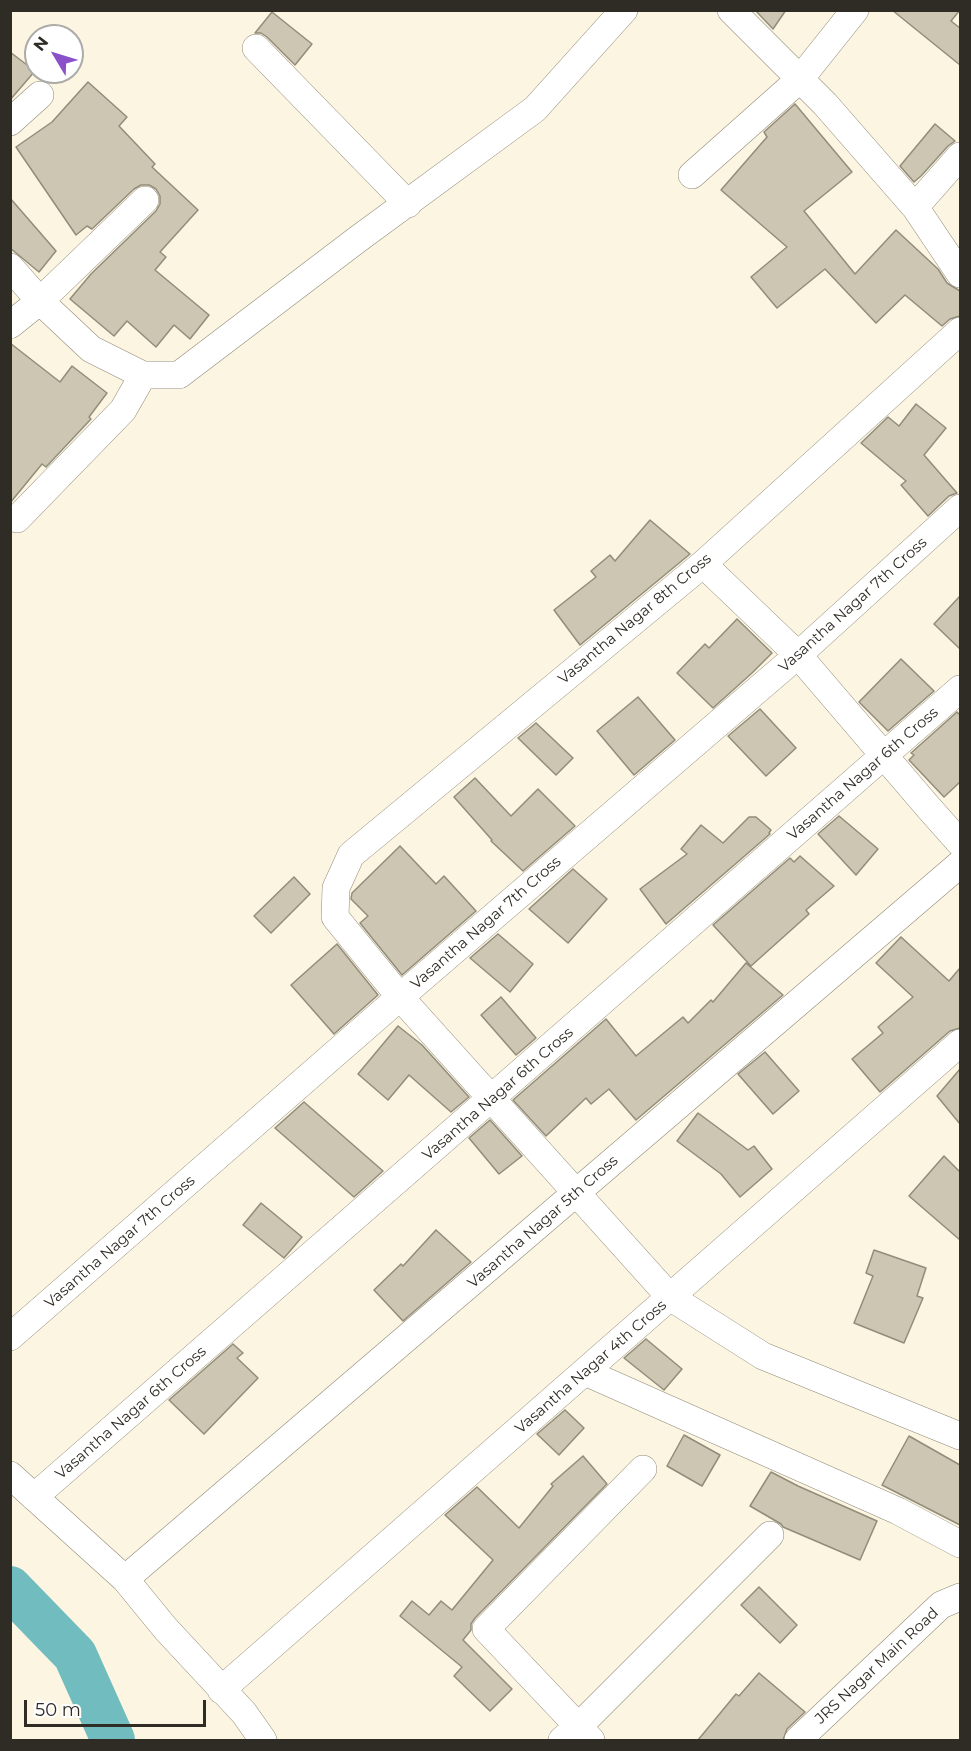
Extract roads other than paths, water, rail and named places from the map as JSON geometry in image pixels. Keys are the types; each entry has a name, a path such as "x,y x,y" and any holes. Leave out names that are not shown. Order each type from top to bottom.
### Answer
{"street":[{"path":"731,10 825,104 915,207 960,274"},
{"path":"692,175 800,79 855,10"},
{"path":"10,267 40,301 91,349 142,375 179,375 358,239 535,109 618,13"},
{"path":"256,48 408,204"},
{"path":"10,122 40,95"},
{"path":"915,207 960,156"},
{"path":"10,325 40,301 145,200"},
{"name":"Vasantha Nagar 8th Cross","path":"400,997 335,917 336,888 351,855 704,564 960,330"},
{"path":"17,519 123,410 142,375"},
{"name":"Vasantha Nagar 7th Cross","path":"10,1337 400,997 798,655 960,508"},
{"path":"704,564 798,655 960,843"},
{"name":"Vasantha Nagar 6th Cross","path":"34,1497 960,689"},
{"name":"Vasantha Nagar 5th Cross","path":"125,1579 960,864"},
{"path":"400,997 670,1297 763,1356 960,1436"},
{"name":"Vasantha Nagar 4th Cross","path":"221,1690 960,1043"},
{"path":"585,1372 898,1511 960,1544"},
{"path":"643,1469 486,1629 577,1736 770,1535"},
{"path":"10,1474 125,1579 221,1690 244,1713 263,1740"},
{"name":"JRS Nagar Main Road","path":"798,1740 941,1605 960,1597"}],"waterway":[{"path":"10,1588 75,1655 113,1740"}]}
